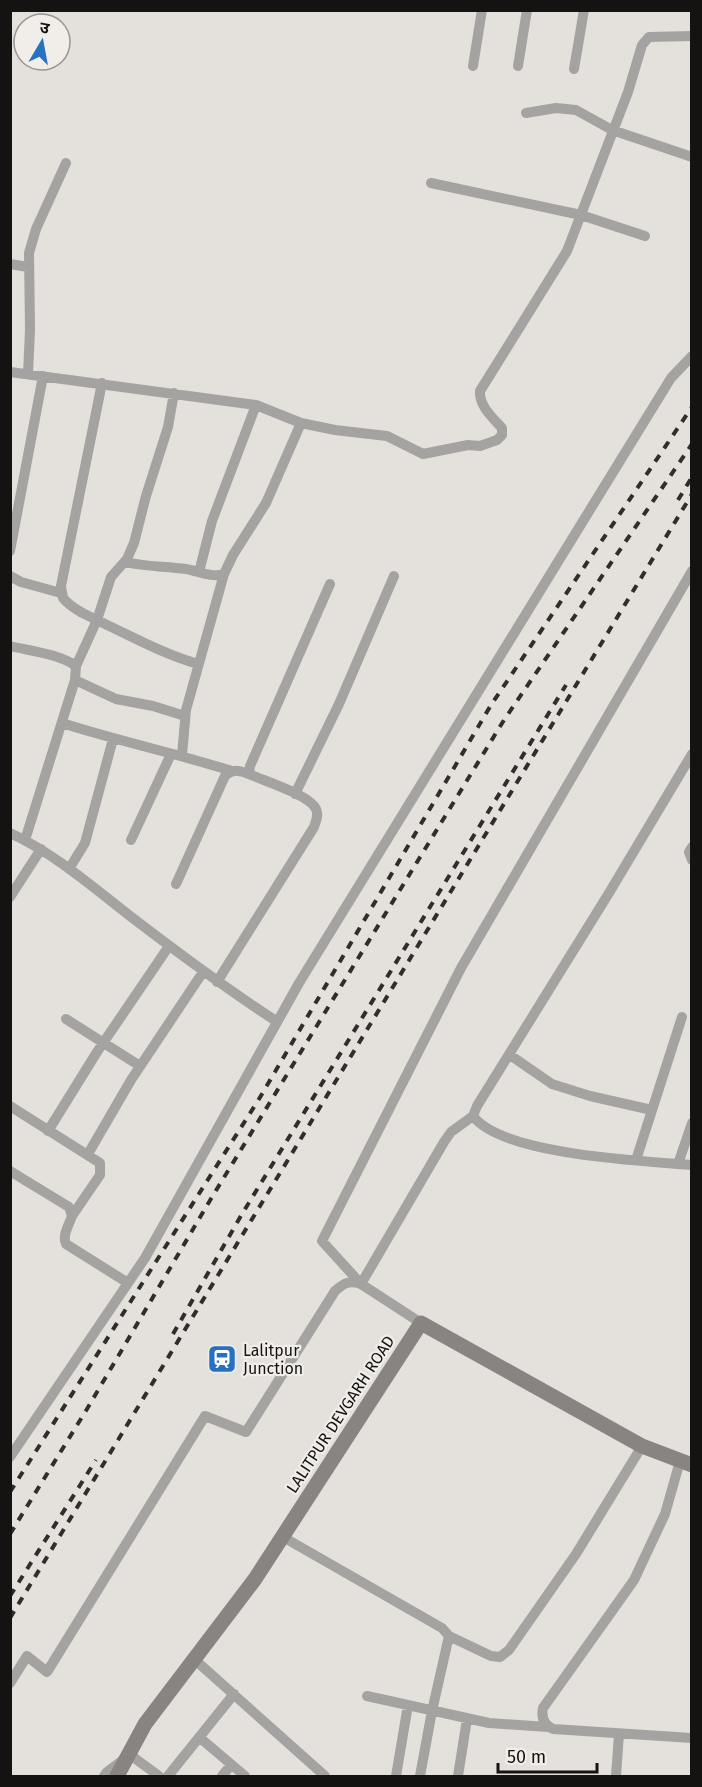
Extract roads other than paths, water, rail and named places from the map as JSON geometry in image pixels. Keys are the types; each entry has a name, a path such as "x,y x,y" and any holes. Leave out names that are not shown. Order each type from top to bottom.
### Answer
{"main road":[{"path":"421,1323 642,1446 686,1463"},
{"name":"LALITPUR DEVGARH ROAD","path":"123,1764 144,1724 255,1579 421,1323"}],"street":[{"path":"473,66 482,10"},
{"path":"518,66 526,10"},
{"path":"574,69 584,10"},
{"path":"10,372 256,405 301,423 335,430 387,436 423,454 468,445 480,446 497,440 502,435 502,428 483,405 479,398 480,391 567,251 628,92 642,45 649,37 692,36"},
{"path":"526,113 556,108 576,110 612,130 692,157"},
{"path":"28,374 29,253 36,229 66,163"},
{"path":"430,183 581,216 645,236"},
{"path":"10,264 28,267"},
{"path":"10,1457 145,1258 276,1021 671,378 692,356"},
{"path":"10,551 43,376"},
{"path":"102,383 61,593 67,603 97,620 150,646 198,664"},
{"path":"25,840 75,680 76,666 97,620 111,577 125,562 134,543 168,427 174,393"},
{"path":"199,572 212,521 256,405"},
{"path":"131,840 177,754 198,664 224,574 233,555 266,503 301,423"},
{"path":"125,562 145,567 177,568 216,576 224,574"},
{"path":"361,1284 322,1241 461,968 692,571"},
{"path":"10,576 21,582 61,593"},
{"path":"295,794 339,704 394,576"},
{"path":"249,774 264,731 330,584"},
{"path":"10,646 71,662 76,666"},
{"path":"75,680 116,699 153,706 185,716"},
{"path":"62,723 113,739 249,774 309,800 316,808 318,816 315,827 217,982"},
{"path":"69,869 85,843 113,739"},
{"path":"361,1284 444,1142 451,1132 473,1116 692,754"},
{"path":"176,884 222,781 232,771"},
{"path":"10,833 41,849 203,972 276,1021"},
{"path":"692,847 689,852 692,860"},
{"path":"10,897 41,849"},
{"path":"48,1131 169,946"},
{"path":"88,1154 140,1066 203,972"},
{"path":"636,1160 682,1017"},
{"path":"66,1019 140,1066"},
{"path":"510,1055 552,1084 590,1096 652,1110"},
{"path":"10,1106 100,1163 100,1175 72,1216 65,1234 66,1244 128,1283"},
{"path":"473,1116 478,1123 510,1139 529,1145 583,1155 692,1165"},
{"path":"678,1164 692,1123"},
{"path":"10,1171 69,1207 72,1216"},
{"path":"10,1683 27,1656 47,1672 206,1416 246,1432 335,1291 345,1282 353,1281 361,1284 421,1323"},
{"path":"283,1537 442,1628 449,1636 491,1656 500,1657 509,1650 576,1554 642,1446"},
{"path":"548,1726 541,1714 543,1708 634,1580 686,1463"},
{"path":"420,1776 449,1636"},
{"path":"194,1659 325,1776"},
{"path":"168,1776 234,1694"},
{"path":"367,1696 489,1724 548,1726 553,1729 692,1738"},
{"path":"396,1776 408,1706"},
{"path":"458,1776 467,1719"},
{"path":"616,1776 620,1734"},
{"path":"200,1737 245,1776"},
{"path":"104,1776 123,1764 159,1776"},
{"path":"222,1776 231,1765"}],"railway":[{"path":"10,1492 259,1099 491,705 692,407"},
{"path":"10,1534 212,1197 504,720 692,444"},
{"path":"678,500 692,477"},
{"path":"10,1618 692,494"},
{"path":"173,1334 242,1214 566,685"},
{"path":"10,1596 96,1460"}],"place":[{"name":"Lalitpur Junction","path":"222,1359"}]}
